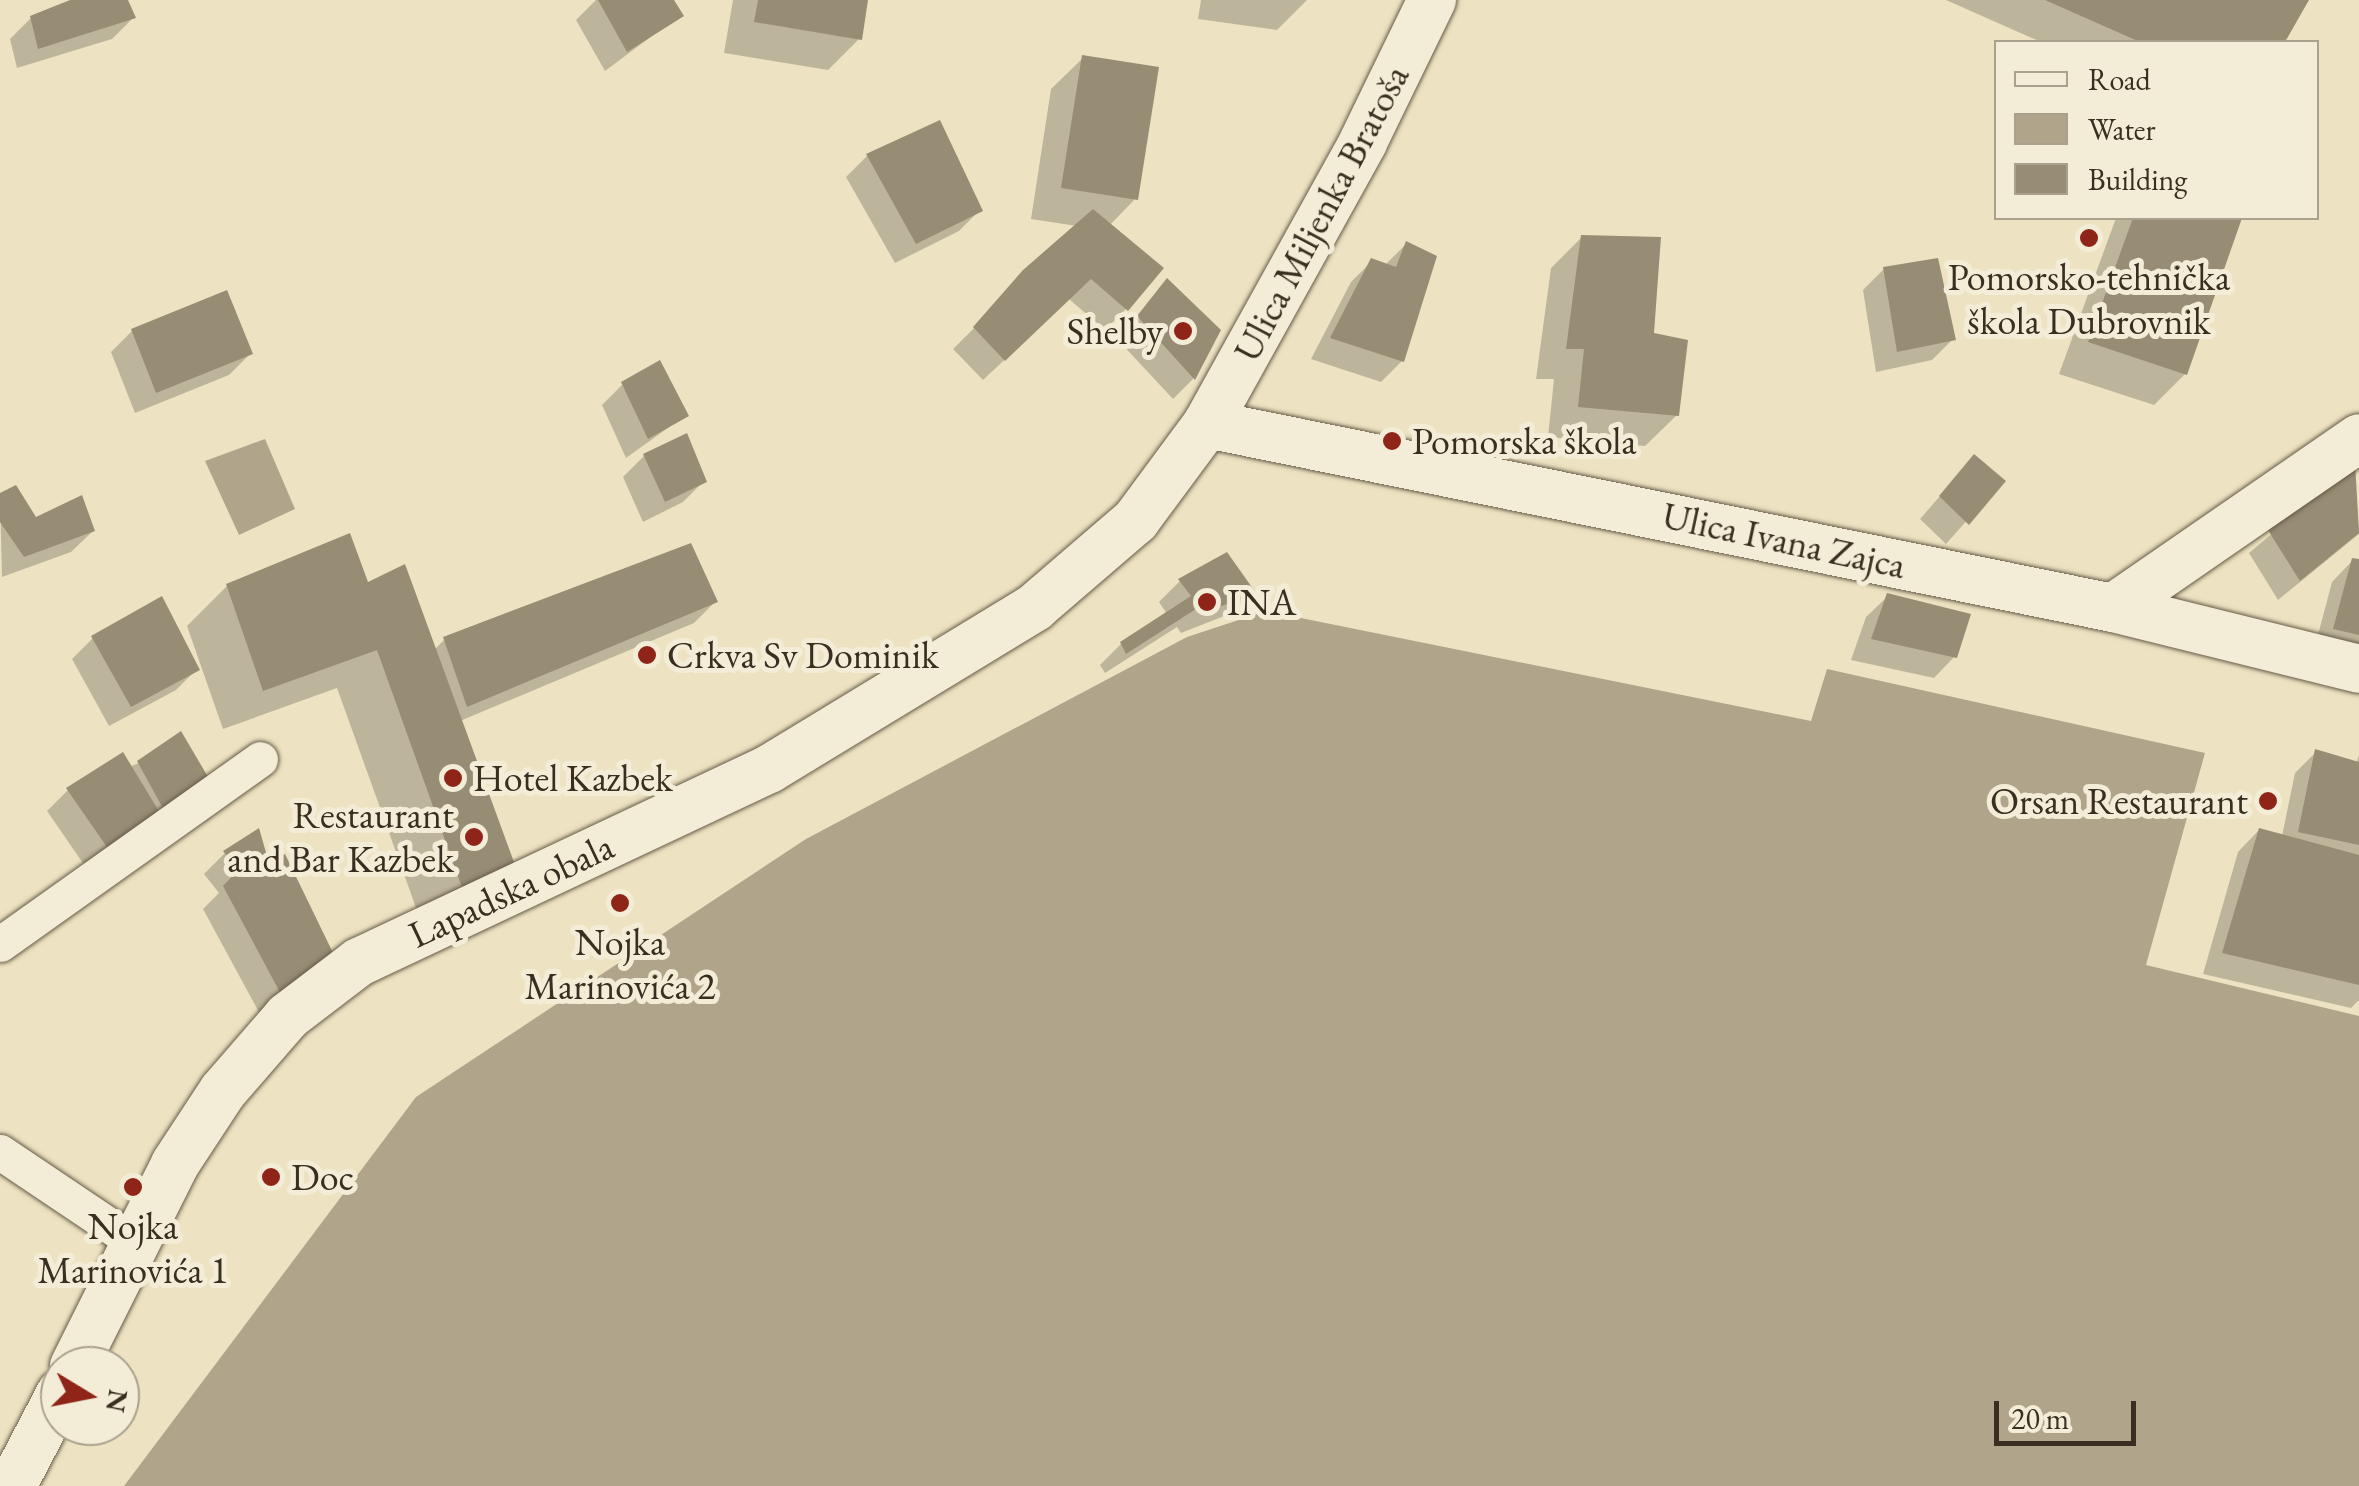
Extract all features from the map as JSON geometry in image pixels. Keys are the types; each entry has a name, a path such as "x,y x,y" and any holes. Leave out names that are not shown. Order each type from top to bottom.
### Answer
{"street":[{"name":"Ulica Miljenka Bratoša","path":"1207,424 1364,142 1432,0"},
{"name":"Ulica Ivana Zajca","path":"1207,424 2113,608 2359,668"},
{"name":"Lapadska obala","path":"84,1346 134,1242 223,1090 288,1016 360,962 768,769 1035,606 1136,520 1207,424"},
{"path":"2113,608 2359,438"},
{"path":"0,944 260,759"},
{"path":"0,1152 134,1242"},
{"path":"12,1486 40,1432"}],"water":[{"path":"265,439 295,509 239,535 205,461"},
{"path":"1266,611 1811,721 1827,669 2205,753 2146,965 2359,1016 2359,1486 124,1486 416,1097 806,839 1187,637"}],"building":[{"path":"70,0 128,0 136,18 38,49 30,16"},
{"path":"598,0 674,0 684,16 627,52"},
{"path":"758,0 868,0 862,40 754,22"},
{"path":"2045,0 2309,0 2286,40 2135,40"},
{"path":"1082,55 1159,67 1138,200 1061,188"},
{"path":"940,120 983,211 916,244 866,154"},
{"path":"1093,209 1164,268 1128,311 1091,279 1005,361 973,327 1023,270"},
{"path":"2132,220 2241,220 2187,375 2088,342"},
{"path":"1581,235 1661,237 1654,333 1688,340 1679,416 1578,407 1584,349 1566,349"},
{"path":"1406,241 1437,256 1404,362 1330,338 1371,258 1396,267"},
{"path":"1938,258 1956,340 1897,352 1883,267"},
{"path":"1167,278 1221,330 1195,380 1137,316"},
{"path":"227,290 253,354 156,393 131,329"},
{"path":"660,360 689,416 648,439 621,382"},
{"path":"687,433 707,482 665,502 643,454"},
{"path":"1974,454 2006,481 1969,525 1939,496"},
{"path":"2355,462 2359,533 2300,581 2268,530"},
{"path":"16,485 36,517 82,495 95,531 24,557 0,522 0,493"},
{"name":"Hotel Kazbek","path":"350,533 368,582 405,564 515,865 464,893 377,650 263,691 226,584"},
{"path":"691,543 718,602 467,707 443,637"},
{"name":"INA","path":"1227,552 1256,593 1203,613 1199,607 1126,654 1120,642 1191,596 1178,579"},
{"path":"2352,558 2359,559 2359,635 2333,629"},
{"path":"1887,593 1971,614 1957,658 1871,639"},
{"path":"162,596 200,670 131,707 91,636"},
{"path":"181,731 211,782 165,812 137,761"},
{"path":"2315,749 2359,762 2359,845 2298,832"},
{"path":"123,752 160,813 109,850 66,788"},
{"path":"259,828 269,863 285,854 336,959 283,998 223,886 238,870 223,851"},
{"path":"2259,828 2359,855 2359,985 2222,953"}],"place":[{"name":"Pomorsko-tehnička škola Dubrovnik","path":"2089,238"},
{"name":"Shelby","path":"1183,331"},
{"name":"Pomorska škola","path":"1392,441"},
{"name":"INA","path":"1207,602"},
{"name":"Crkva Sv Dominik","path":"647,655"},
{"name":"Hotel Kazbek","path":"453,778"},
{"name":"Orsan Restaurant","path":"2268,801"},
{"name":"Restaurant and Bar Kazbek","path":"474,837"},
{"name":"Nojka Marinovića 2","path":"620,903"},
{"name":"Doc","path":"271,1177"},
{"name":"Nojka Marinovića 1","path":"133,1187"}]}
